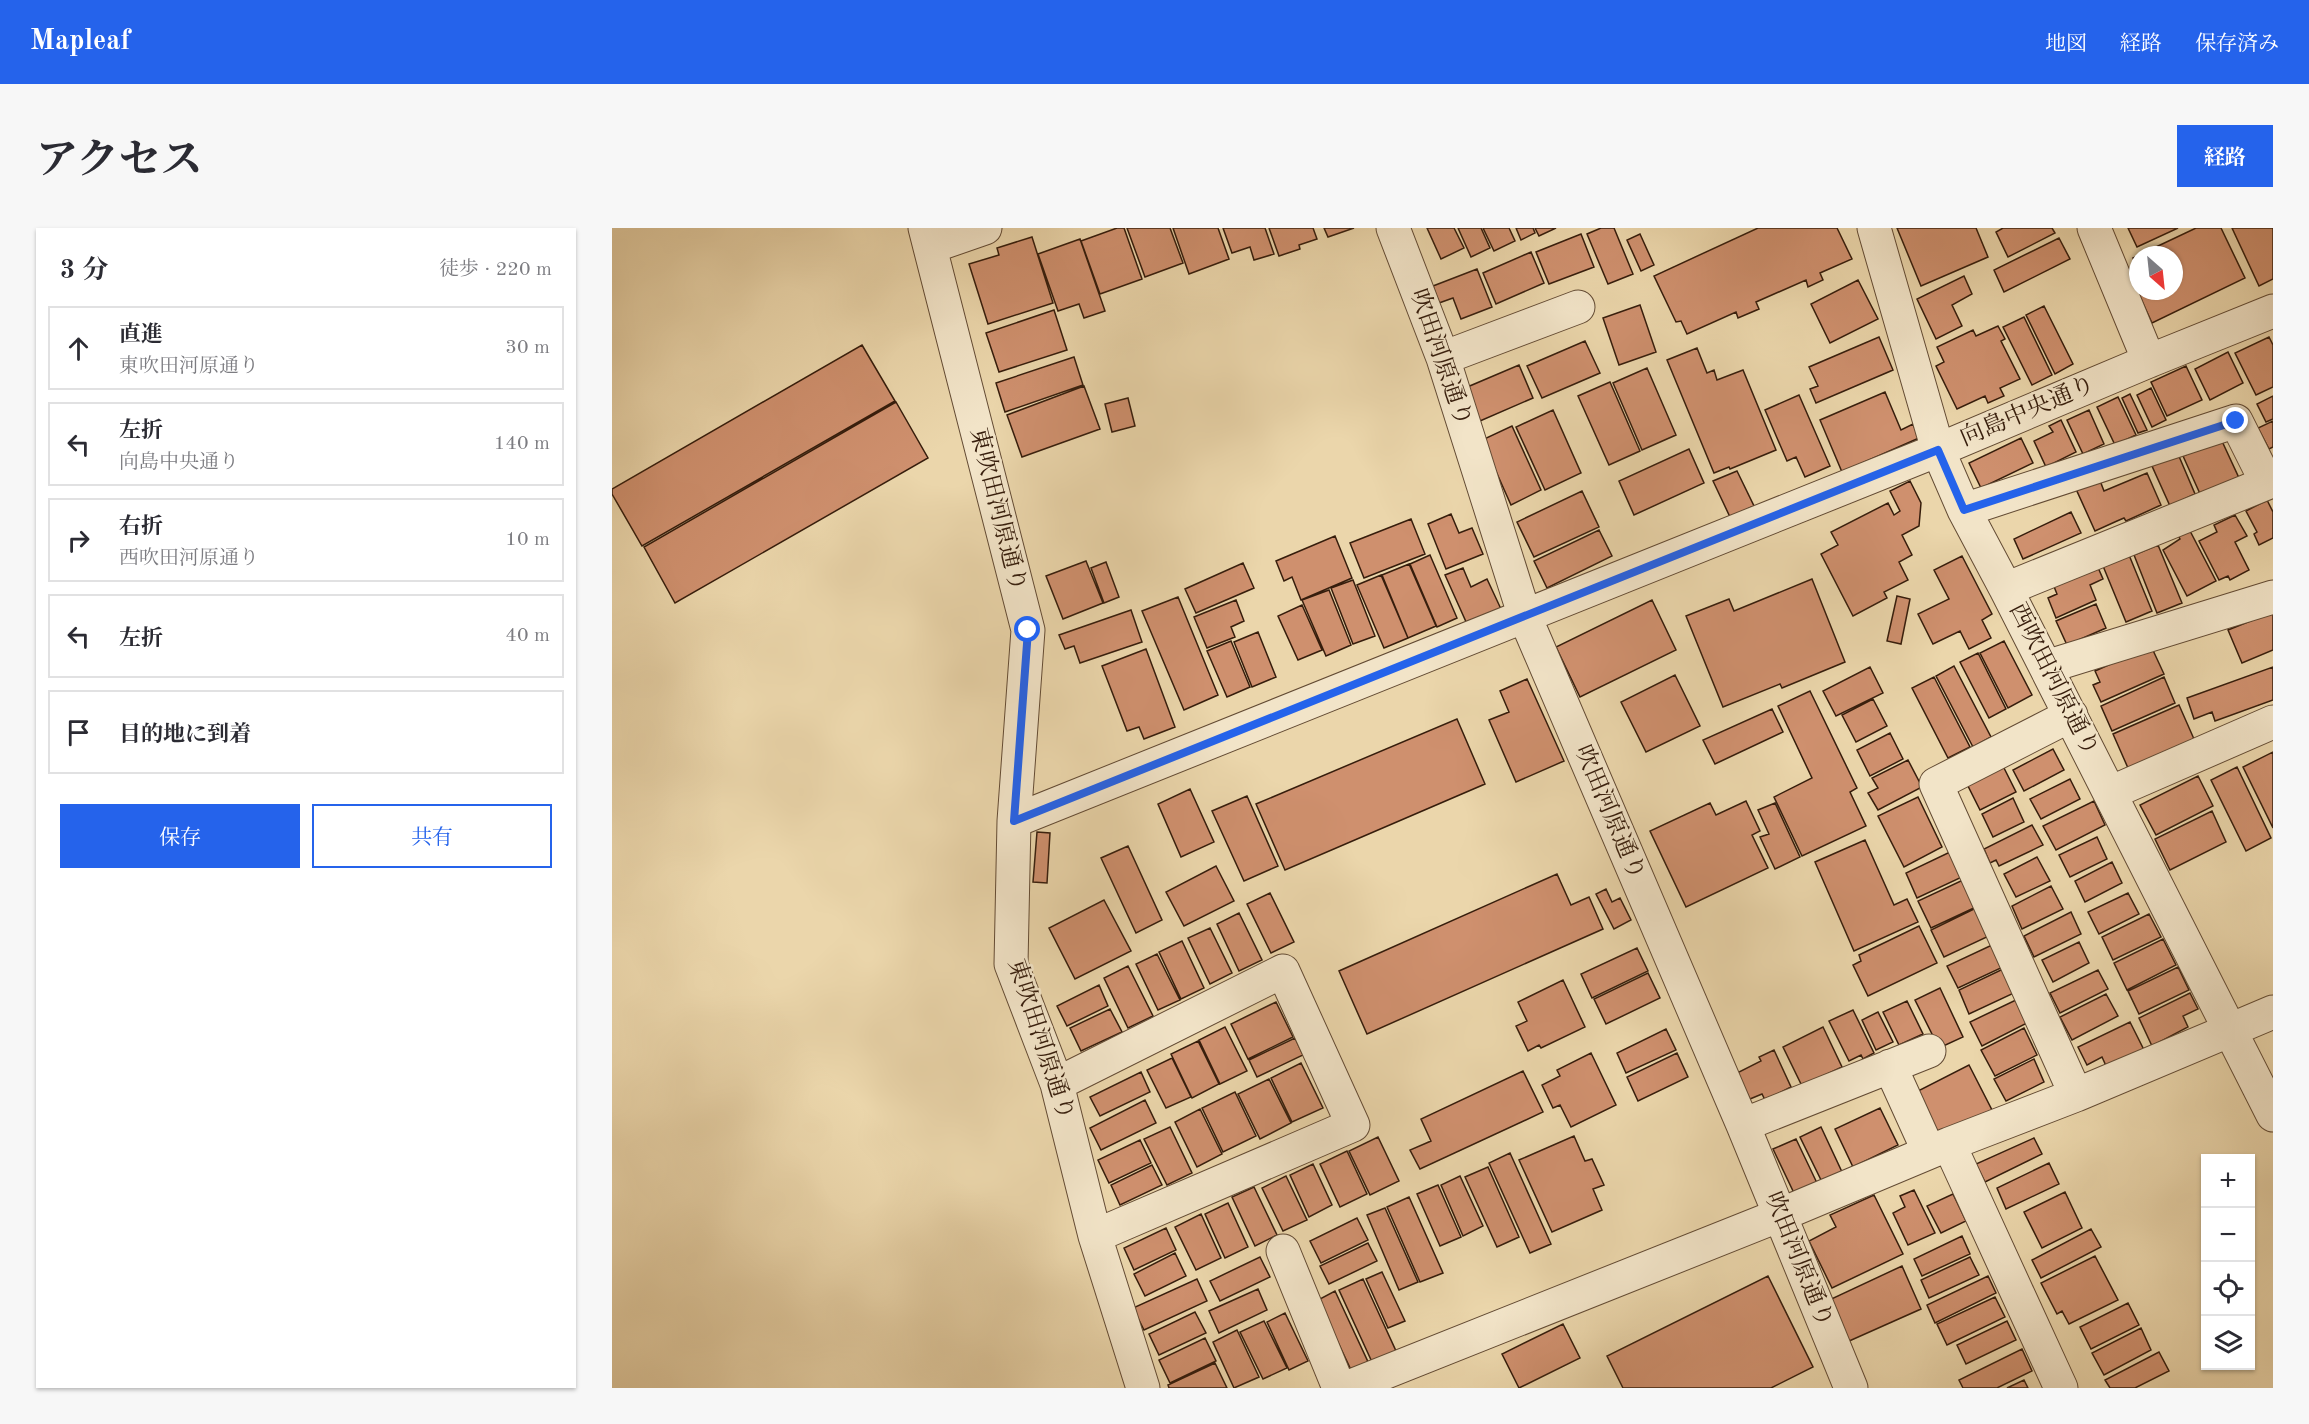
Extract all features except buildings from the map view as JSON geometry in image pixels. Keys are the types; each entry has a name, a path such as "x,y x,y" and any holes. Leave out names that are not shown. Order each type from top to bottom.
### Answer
{"street":[{"path":"927,237 985,228"},
{"name":"吹田河原通り","path":"1393,228 1443,358 1525,617 1743,1125 1851,1388"},
{"name":"西吹田河原通り","path":"1874,228 1938,450 1964,510 2071,715 2228,1030 2273,1113"},
{"path":"2094,228 2149,361"},
{"name":"東吹田河原通り","path":"927,237 1028,630 1014,821 1011,964 1057,1084 1095,1236 1143,1388"},
{"path":"1443,358 1578,307"},
{"name":"向島中央通り","path":"1014,821 1938,450 2273,311"},
{"path":"1964,510 2236,421 2267,483 2006,589"},
{"path":"2046,667 2273,597"},
{"path":"2071,715 1936,784 2076,1095"},
{"path":"2110,793 2273,722"},
{"path":"1057,1084 1283,971 1353,1125 1095,1236"},
{"path":"1346,1388 1780,1215 1939,1148 2076,1095 2273,1012"},
{"path":"1743,1125 1929,1051"},
{"path":"1890,1066 1939,1148 2061,1388"},
{"path":"1283,1251 1339,1388"}],"route":[{"path":"1028,630 1014,821 1938,450 1964,510 2236,421"}]}
